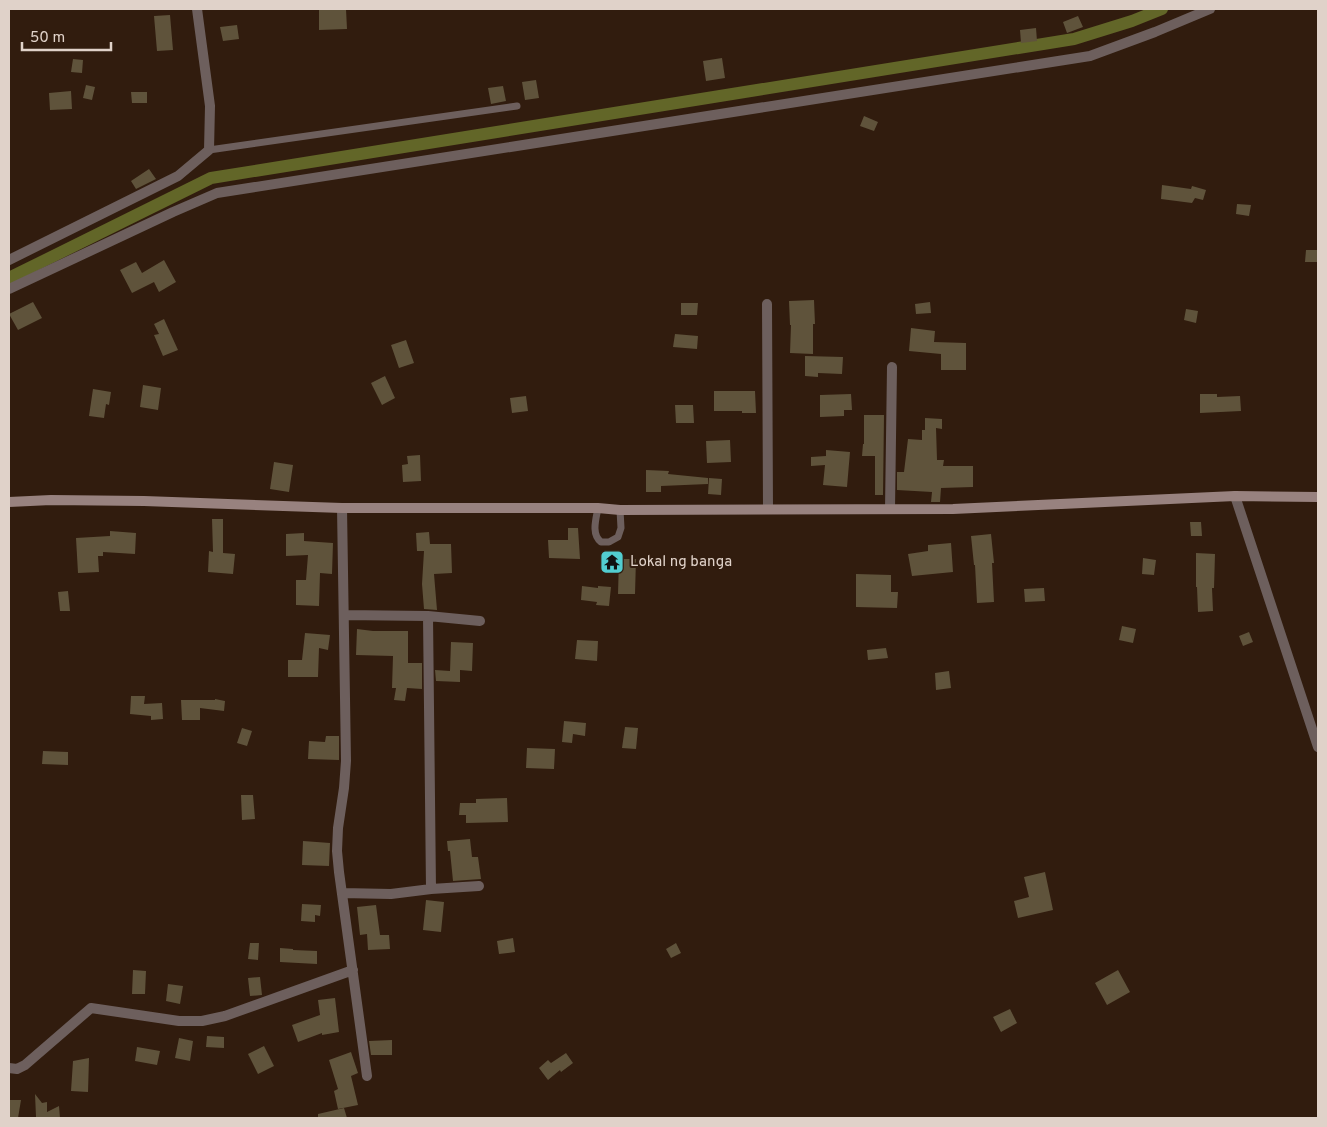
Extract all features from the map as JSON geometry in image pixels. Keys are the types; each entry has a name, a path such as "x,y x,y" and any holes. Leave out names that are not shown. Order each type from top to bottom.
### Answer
{"main road":[{"path":"9,502 51,500 135,501 342,508 890,510 991,508 1235,496 1318,497"}],"street":[{"path":"9,260 178,176 209,150 210,106 197,9"},
{"path":"9,289 216,193 1090,56 1210,9"},
{"path":"767,304 768,509"},
{"path":"890,510 892,367"},
{"path":"1235,496 1318,747"},
{"path":"342,508 346,761 338,828 338,851 367,1076"},
{"path":"344,614 428,616 480,620"},
{"path":"428,616 431,889"},
{"path":"342,893 391,894 479,886"},
{"path":"9,1068 17,1069 25,1065 91,1008 179,1021 202,1021 225,1016 353,970"}],"lane":[{"path":"209,150 517,106"},
{"path":"598,508 595,533 601,542 609,542 618,537 621,528 620,510"}],"building":[{"path":"319,9 346,9 347,29 319,30"},
{"path":"170,15 173,50 157,51 154,16"},
{"path":"1078,16 1083,27 1067,33 1063,22"},
{"path":"237,25 239,39 223,41 220,27"},
{"path":"1036,28 1037,41 1021,43 1020,30"},
{"path":"722,58 725,78 706,81 703,61"},
{"path":"73,59 83,60 82,73 71,72"},
{"path":"536,80 539,98 525,100 522,82"},
{"path":"86,85 95,87 92,100 83,98"},
{"path":"503,86 506,101 491,104 488,88"},
{"path":"71,91 72,109 50,110 49,93"},
{"path":"131,92 147,92 147,103 132,103"},
{"path":"864,116 878,122 874,131 860,126"},
{"path":"149,169 156,179 136,189 131,181"},
{"path":"1162,185 1191,189 1192,186 1206,190 1203,200 1195,198 1192,203 1161,199"},
{"path":"1237,204 1251,205 1249,216 1236,214"},
{"path":"1306,250 1318,250 1318,262 1305,262"},
{"path":"164,260 176,282 159,292 154,282 132,293 120,270 136,262 142,273"},
{"path":"814,300 813,354 790,353 791,325 789,301"},
{"path":"33,302 42,318 18,330 9,314"},
{"path":"930,302 931,313 916,314 915,304"},
{"path":"681,303 698,303 697,315 681,315"},
{"path":"1186,309 1198,311 1196,323 1184,320"},
{"path":"164,319 178,350 163,356 154,335 159,334 154,324"},
{"path":"911,328 935,331 934,342 966,343 966,370 941,370 941,354 909,351"},
{"path":"675,334 698,336 697,349 673,347"},
{"path":"406,340 414,363 399,368 391,345"},
{"path":"805,356 843,357 842,374 818,373 818,377 805,376"},
{"path":"385,376 395,398 382,405 371,383"},
{"path":"143,385 161,388 158,410 140,407"},
{"path":"93,389 111,392 109,405 106,404 104,418 89,416"},
{"path":"714,391 755,391 756,413 714,411"},
{"path":"851,394 852,410 844,410 844,416 820,417 820,395"},
{"path":"1200,394 1217,394 1217,397 1240,396 1241,411 1200,413"},
{"path":"526,396 528,411 512,413 510,398"},
{"path":"675,405 693,405 694,423 676,423"},
{"path":"864,415 884,415 883,495 875,495 875,456 862,456"},
{"path":"925,418 942,419 942,429 936,428 937,460 944,460 943,466 973,466 973,487 941,488 940,502 931,502 932,492 897,490 897,472 904,472 908,439 922,440 922,430 925,430"},
{"path":"730,440 731,462 707,463 706,441"},
{"path":"826,450 850,452 847,487 823,485 825,465 811,466 811,457 826,456"},
{"path":"420,455 421,481 403,482 402,465 408,464 407,456"},
{"path":"274,462 293,465 289,492 270,489"},
{"path":"646,470 669,471 668,474 708,478 708,484 661,486 661,492 646,492"},
{"path":"709,478 722,479 721,495 708,494"},
{"path":"212,519 223,519 223,553 235,554 233,574 208,572 209,551 213,552"},
{"path":"1190,522 1201,522 1202,536 1191,536"},
{"path":"568,528 578,528 580,559 549,558 548,540 568,540"},
{"path":"110,531 136,533 135,554 103,552 103,556 98,556 99,572 78,573 76,538 110,536"},
{"path":"429,532 430,544 451,544 452,573 434,574 437,610 424,609 422,584 424,551 417,551 416,533"},
{"path":"304,533 304,541 333,543 332,574 320,573 319,606 296,605 296,580 306,580 308,555 286,556 286,534"},
{"path":"991,534 994,563 992,563 994,602 977,603 971,536"},
{"path":"951,543 953,572 912,576 908,554 928,551 928,545"},
{"path":"1196,553 1215,554 1214,588 1212,588 1213,611 1198,612"},
{"path":"1143,558 1156,560 1154,575 1142,574"},
{"path":"619,559 636,559 635,594 618,594"},
{"path":"856,574 891,575 891,592 898,592 897,608 856,607"},
{"path":"582,586 611,587 609,606 596,605 597,602 581,600"},
{"path":"1044,588 1045,601 1025,602 1024,589"},
{"path":"68,591 70,611 60,611 58,592"},
{"path":"1122,626 1136,629 1133,643 1119,640"},
{"path":"357,629 408,631 408,663 422,663 422,689 407,688 405,701 394,700 396,688 392,688 393,656 356,655"},
{"path":"1249,632 1253,642 1243,646 1239,636"},
{"path":"305,633 330,635 328,650 319,648 318,677 288,677 288,660 302,660"},
{"path":"577,640 598,641 597,661 575,659"},
{"path":"451,642 473,643 472,671 460,670 460,682 436,681 435,670 450,671"},
{"path":"886,648 888,658 868,660 867,650"},
{"path":"949,671 951,688 936,690 935,673"},
{"path":"131,696 145,696 144,704 162,703 163,719 151,720 151,716 130,714"},
{"path":"215,699 225,701 224,711 200,708 200,720 182,720 181,700"},
{"path":"564,721 586,723 585,736 573,734 572,743 562,742"},
{"path":"625,727 638,728 636,749 622,748"},
{"path":"242,728 252,731 247,746 237,743"},
{"path":"326,736 339,736 339,760 308,759 309,741 325,742"},
{"path":"527,748 555,749 554,769 526,768"},
{"path":"43,751 68,752 68,765 42,764"},
{"path":"241,795 253,795 255,819 242,820"},
{"path":"507,798 508,822 466,823 466,815 459,815 460,803 476,803 476,799"},
{"path":"470,839 472,857 478,857 481,879 453,881 447,841"},
{"path":"303,841 330,843 329,866 302,865"},
{"path":"1045,872 1053,910 1018,918 1014,901 1029,897 1024,877"},
{"path":"426,900 444,902 441,932 423,930"},
{"path":"302,904 321,905 320,916 315,915 315,922 301,921"},
{"path":"376,905 380,935 389,935 390,949 368,950 367,934 360,935 357,907"},
{"path":"513,938 515,952 499,954 497,941"},
{"path":"250,943 259,943 258,960 248,959"},
{"path":"676,943 681,953 671,958 666,949"},
{"path":"280,948 317,951 317,964 280,962"},
{"path":"133,970 146,971 145,994 132,994"},
{"path":"1118,970 1130,992 1107,1005 1095,983"},
{"path":"260,977 262,995 250,996 248,978"},
{"path":"168,984 183,986 180,1004 166,1001"},
{"path":"335,998 339,1032 322,1035 322,1033 298,1042 292,1025 320,1015 318,1000"},
{"path":"1010,1009 1017,1023 1001,1032 993,1017"},
{"path":"207,1036 224,1037 224,1048 206,1047"},
{"path":"179,1038 193,1041 190,1061 175,1058"},
{"path":"392,1040 392,1055 371,1055 369,1041"},
{"path":"264,1046 274,1066 258,1074 248,1054"},
{"path":"137,1047 160,1051 157,1065 135,1061"},
{"path":"351,1052 358,1073 351,1076 358,1105 338,1109 334,1091 338,1089 329,1060"},
{"path":"566,1053 573,1063 561,1072 560,1070 548,1080 539,1068 548,1060 551,1063"},
{"path":"89,1058 88,1092 71,1091 73,1061"},
{"path":"35,1094 42,1103 47,1102 47,1112 59,1106 60,1118 33,1118 36,1117"},
{"path":"9,1100 21,1100 18,1118 9,1118"},
{"path":"344,1108 347,1118 318,1118 318,1114"}],"waterway":[{"path":"9,278 211,178 1074,39 1132,21 1162,9"}],"place":[{"name":"Lokal ng banga","path":"612,562"}]}
